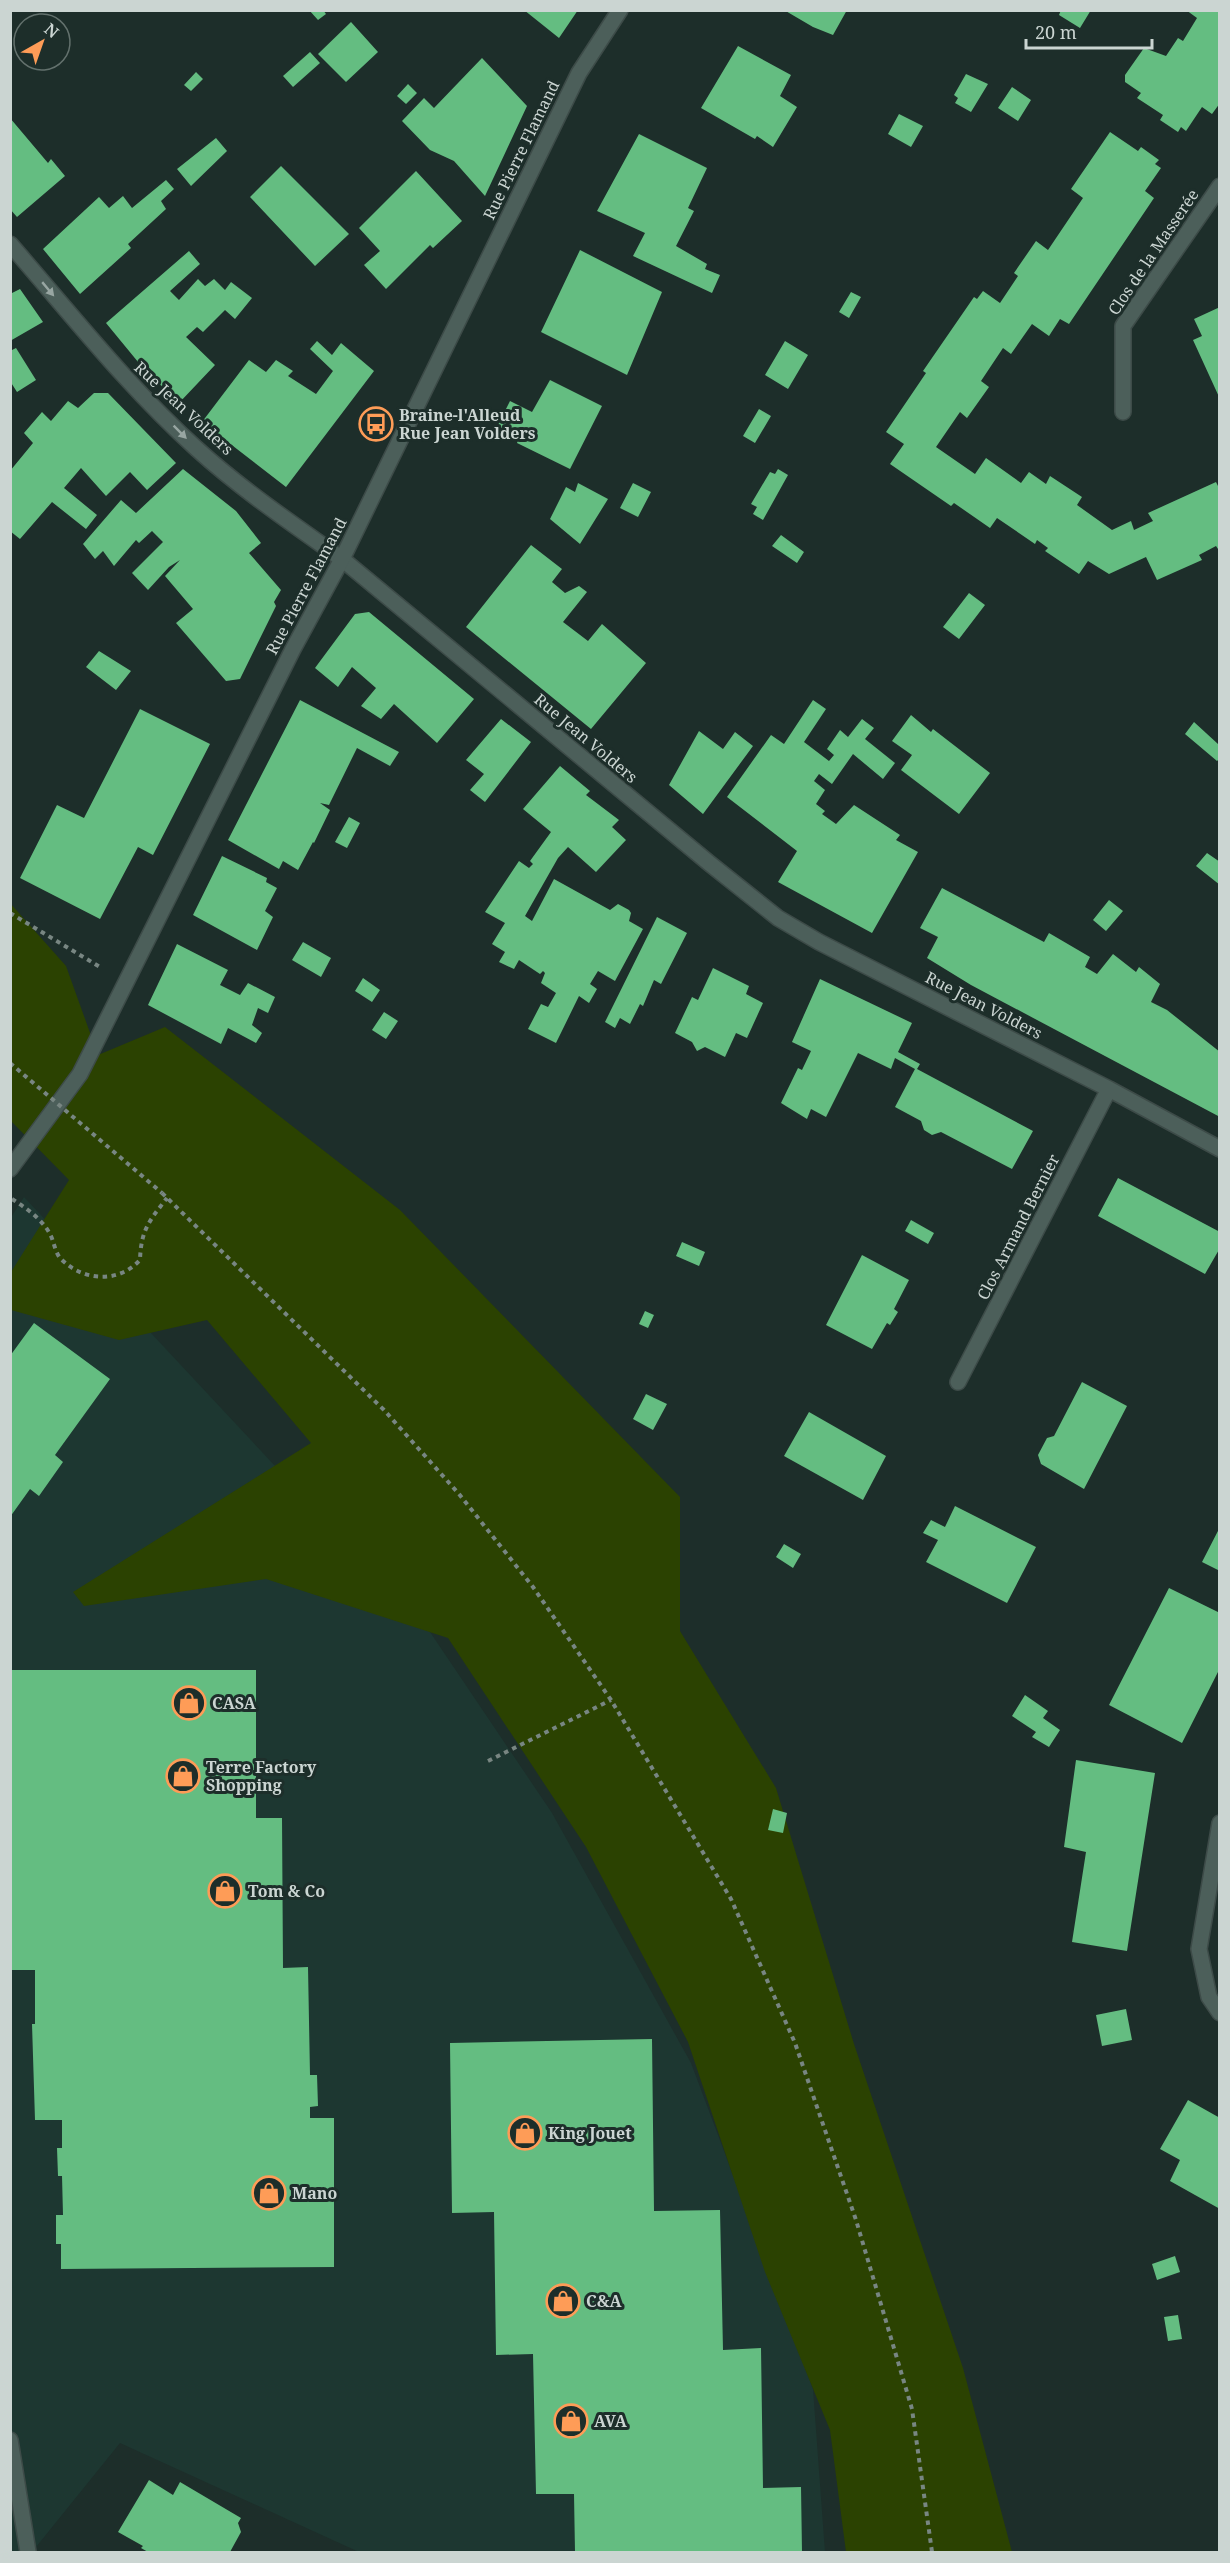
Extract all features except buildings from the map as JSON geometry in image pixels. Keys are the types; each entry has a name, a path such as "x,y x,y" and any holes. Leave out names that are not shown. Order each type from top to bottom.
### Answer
{"street":[{"name":"Rue Pierre Flamand","path":"10,1169 81,1074 293,649 342,559 579,73 620,10"},
{"name":"Clos de la Masserée","path":"1123,412 1123,326 1220,186"},
{"name":"Rue Jean Volders","path":"10,244 125,378 198,450 297,528 342,559 778,918 819,942 1109,1089 1220,1149"},
{"name":"Clos Armand Bernier","path":"958,1382 1109,1089"},
{"path":"1220,1823 1199,1948 1209,1997 1220,2013"},
{"path":"10,2440 28,2553"}],"path":[{"path":"10,913 126,983"},
{"path":"10,1064 162,1193 384,1410 459,1494 525,1578 611,1700 731,1899 795,2043 856,2220 912,2409 932,2553"},
{"path":"10,1197 33,1214 49,1232 60,1258 85,1274 112,1277 130,1271 140,1260 141,1239 148,1222 167,1198"},
{"path":"488,1761 611,1700"}],"shaded area":[{"path":"24,1197 430,1632 552,1813 691,2063 813,2389 825,2552 359,2552 120,2443 32,2552 11,2552 10,1219"}],"green space":[{"path":"10,903 66,966 98,1055 165,1027 400,1210 680,1497 680,1631 776,1788 854,2044 963,2368 1012,2552 846,2552 830,2430 765,2272 688,2042 586,1847 448,1638 266,1579 84,1606 73,1592 311,1443 207,1320 119,1340 11,1310 11,1272 69,1180 11,1121"}],"place":[{"name":"Braine-l'Alleud Rue Jean Volders","path":"376,424"},
{"name":"CASA","path":"189,1703"},
{"name":"Terre Factory Shopping","path":"183,1776"},
{"name":"Tom & Co","path":"225,1891"},
{"name":"King Jouet","path":"525,2133"},
{"name":"Mano","path":"269,2193"},
{"name":"C&A","path":"563,2301"},
{"name":"AVA","path":"571,2421"}]}
